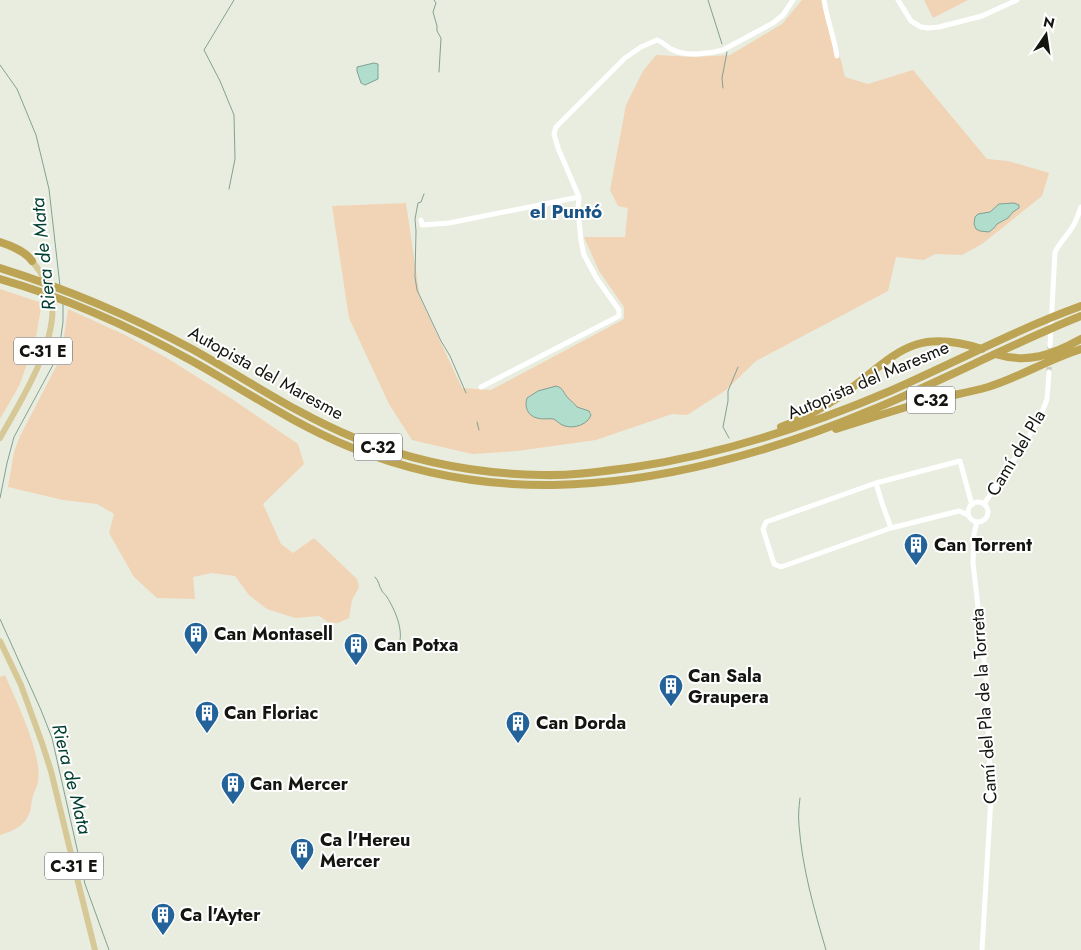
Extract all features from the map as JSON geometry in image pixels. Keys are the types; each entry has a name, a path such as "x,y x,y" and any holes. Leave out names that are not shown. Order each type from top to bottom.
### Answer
{"highway":[{"name":"C-31 E","path":"0,242 13,246 29,256 32,261"},
{"name":"C-31 E","path":"0,246 32,261"},
{"name":"Autopista del Maresme","path":"0,268 72,293 162,333 309,418 365,442 426,461 472,470 525,474 566,475 657,464 755,440 857,405 893,390 1006,336 1081,306"},
{"name":"Autopista del Maresme","path":"0,279 39,291 125,327 160,344 316,432 352,448 420,470 466,479 537,485 614,481 677,470 779,445 870,411 1081,316"},
{"name":"C-32","path":"716,450 745,438 792,423 816,411 842,395 887,359 919,343 950,341 999,355 1013,358 1029,358 1060,350 1081,339"},
{"name":"C-32","path":"779,445 802,441 926,401 987,387 1009,380 1056,358 1081,349"}],"main road":[{"name":"C-31 E","path":"0,438 31,383 41,358 50,324 52,302 49,290 42,275 32,261"},
{"name":"C-31 E","path":"0,641 24,692 53,778 95,950"}],"street":[{"path":"481,387 619,316 619,310 597,279 584,255 578,209 579,197 554,134 554,130 561,121 625,58 641,47 657,40 673,50 682,52 704,54 724,50 773,23 783,15 793,0"},
{"path":"824,0 837,56"},
{"path":"898,0 911,21 921,27 928,28 940,27 982,16 1018,0"},
{"path":"420,220 422,225 450,223 579,197"},
{"path":"1050,346 1055,252 1058,245 1073,226 1081,207"},
{"name":"Camí del Pla","path":"984,504 1022,448 1041,415 1047,399 1049,372"},
{"path":"968,515 972,504 978,502 984,504 988,510 988,516 984,521 977,522 971,520 968,515 959,511 891,528 782,567 774,564 763,529 766,522 876,483 960,461 972,504"},
{"path":"876,483 891,528"},
{"name":"Camí del Pla de la Torreta","path":"977,522 974,534 973,563 986,677 991,797 982,950"}],"shaded area":[{"path":"802,0 826,0 845,77 868,84 913,70 987,159 1008,161 1049,173 1042,196 982,244 962,255 935,254 924,260 896,257 888,291 756,361 726,390 687,415 672,414 596,440 517,451 472,454 412,440 389,404 349,318 332,206 406,203 420,298 462,388 491,390 624,319 624,307 599,271 584,237 625,237 628,208 618,206 610,190 626,105 643,71 656,55 694,57 730,55 782,24"},
{"path":"924,0 968,0 933,18"},
{"path":"374,63 378,64 378,79 365,85 361,83 357,67"},
{"path":"1014,203 1019,205 1019,208 989,232 976,229 974,224 975,217 978,214 990,212 999,204"},
{"path":"0,289 42,303 35,342 19,386 0,419"},
{"path":"68,309 125,335 167,358 298,444 304,464 263,504 281,544 293,553 314,538 357,579 359,587 352,600 349,618 338,623 328,622 319,616 295,618 267,609 249,595 235,576 212,573 193,577 195,599 157,598 134,577 109,533 114,514 97,504 63,500 8,487 14,452 20,436 57,365 62,350"},
{"path":"556,386 562,389 577,407 589,411 591,415 587,421 581,425 569,427 562,425 554,419 539,419 527,411 527,398 538,391"},
{"path":"5,675 33,743 38,782 28,817 18,827 0,835 0,677"}],"waterway":[{"path":"229,189 235,159 234,115 220,81 204,50 234,0"},
{"path":"434,0 436,3 433,12 437,31 441,38 439,72"},
{"path":"708,0 722,44"},
{"path":"723,88 722,78 727,52"},
{"name":"Riera de Mata","path":"0,65 17,89 36,135 49,189 60,286"},
{"path":"424,194 421,202 418,203 415,219 415,277 417,290 466,393"},
{"name":"Riera de Mata","path":"0,498 14,437 54,363 61,336 63,304"},
{"path":"729,438 723,427 728,391 738,367"},
{"path":"477,422 479,430"},
{"path":"375,577 396,614 400,627 399,645"},
{"name":"Riera de Mata","path":"0,619 52,738 85,884 109,950"},
{"path":"800,798 799,822 803,856 813,904 826,950"}],"tunnel":[{"path":"1049,372 1050,346"}],"place":[{"name":"Can Torrent","path":"916,566"},
{"name":"Can Montasell","path":"196,655"},
{"name":"Can Potxa","path":"356,666"},
{"name":"Can Sala Graupera","path":"671,707"},
{"name":"Can Floriac","path":"207,734"},
{"name":"Can Dorda","path":"518,744"},
{"name":"Can Mercer","path":"233,805"},
{"name":"Ca l'Hereu Mercer","path":"302,871"},
{"name":"Ca l'Ayter","path":"163,936"}],"district":[{"name":"el Puntó","path":"566,211"}]}
